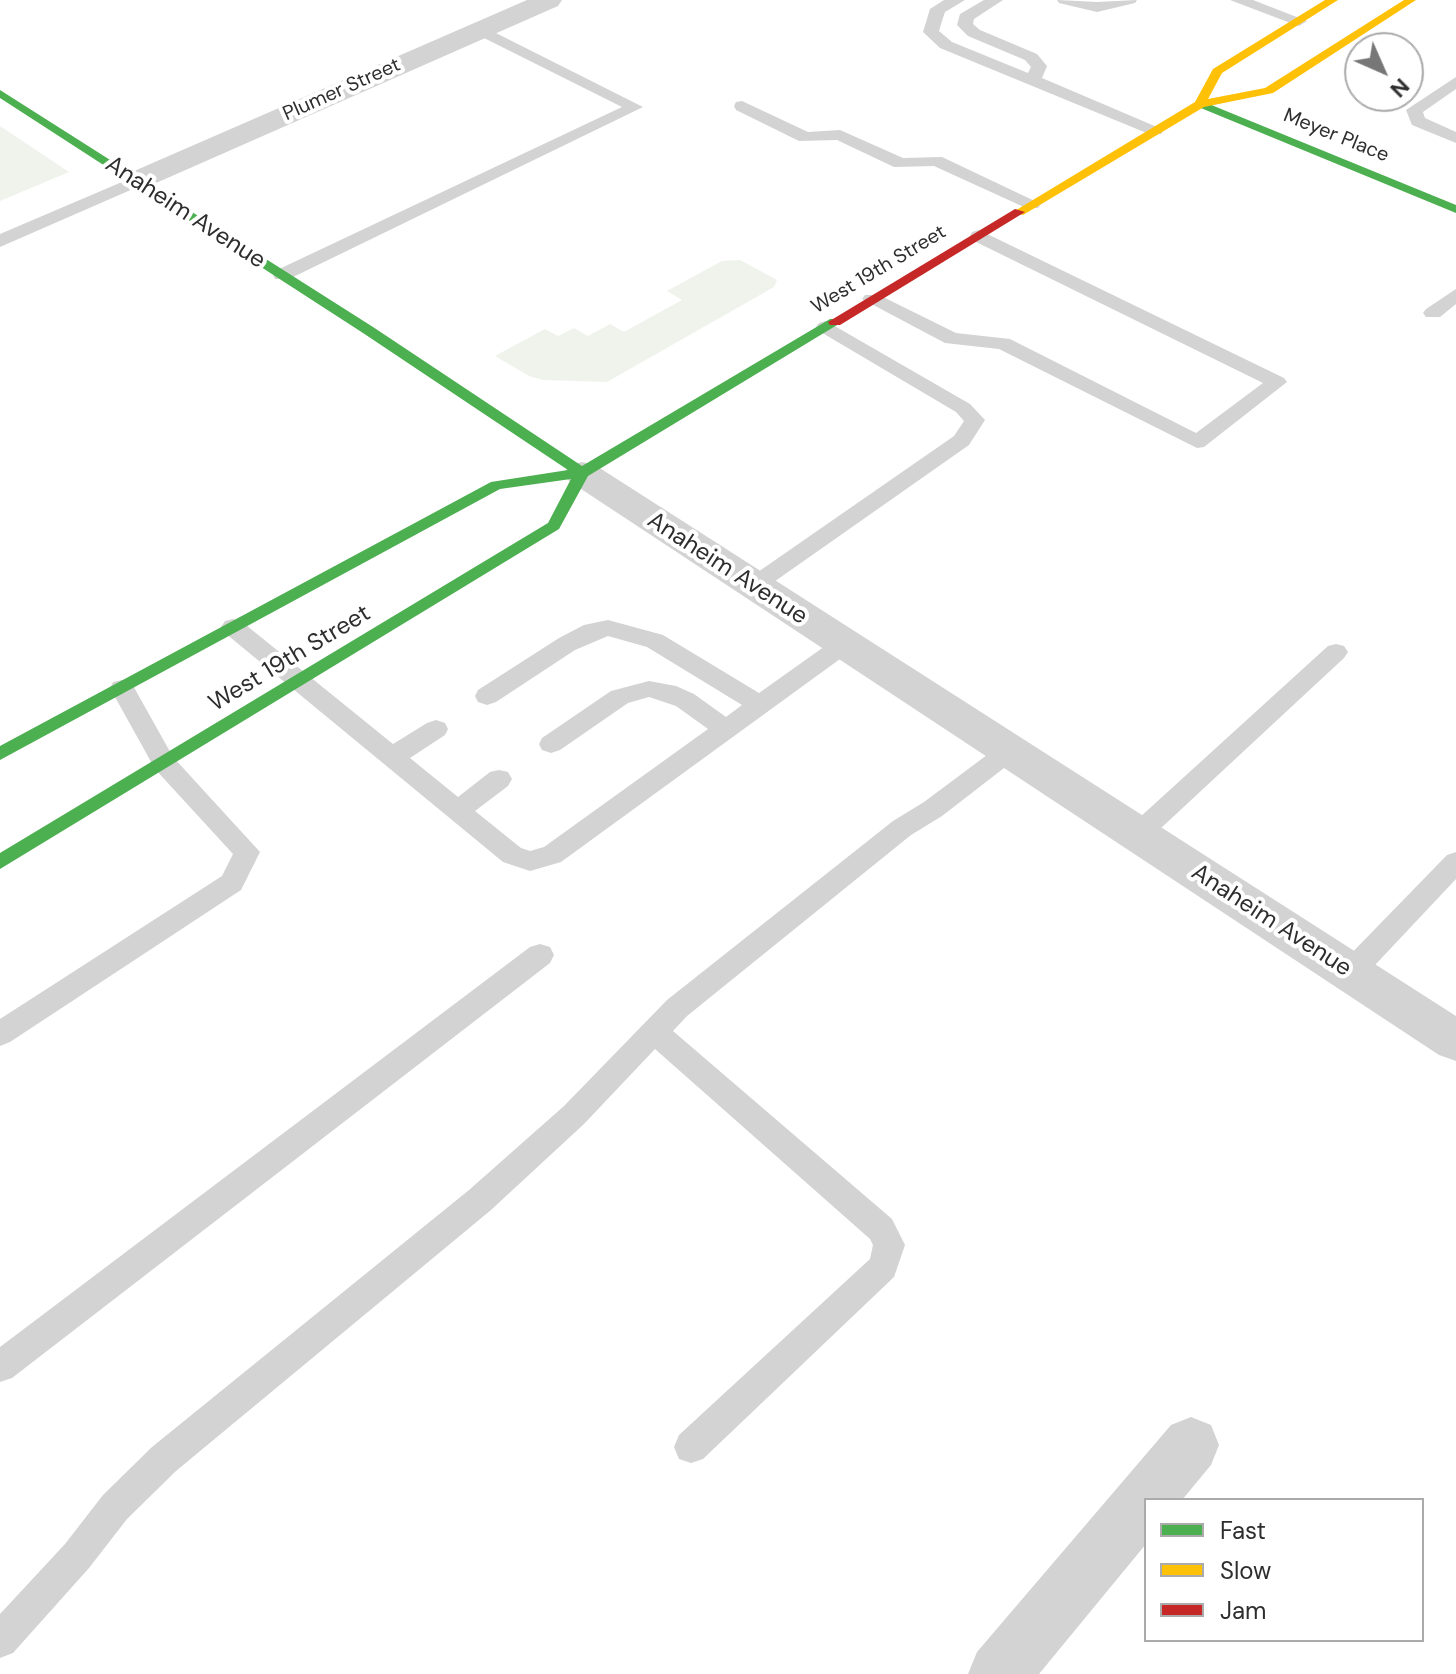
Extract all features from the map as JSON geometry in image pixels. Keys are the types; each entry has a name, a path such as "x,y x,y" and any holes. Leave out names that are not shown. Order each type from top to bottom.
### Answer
{"main road":[{"path":"1200,104 1217,71 1333,0"},
{"name":"West 19th Street","path":"0,754 496,485 582,473 1200,104 1269,91 1411,0"},
{"name":"Anaheim Avenue","path":"0,93 582,473"},
{"name":"Meyer Place","path":"1200,104 1453,204"},
{"name":"West 19th Street","path":"0,862 554,526 582,473"}],"street":[{"name":"Plumer Street","path":"136,181 549,0"},
{"name":"Anaheim Avenue","path":"582,473 1456,1041"},
{"path":"1147,1498 1191,1445"},
{"path":"999,1674 1144,1501"}],"lane":[{"path":"957,0 938,9 931,32 946,45 1155,130"},
{"path":"995,0 966,17 965,25 974,33 1031,57 1039,66 1033,81"},
{"path":"1065,0 1097,7 1129,0"},
{"path":"1238,0 1299,21"},
{"path":"282,275 635,107 480,30"},
{"path":"1456,82 1414,110 1418,121 1456,138"},
{"path":"742,106 805,137 840,135 900,163 936,161 1032,204"},
{"path":"0,241 136,181"},
{"path":"872,299 952,339 1003,343 1197,442 1277,382 979,236"},
{"path":"1433,313 1456,295"},
{"path":"753,586 962,440 975,420 963,408 826,327"},
{"path":"233,627 512,855 530,861 552,855 843,645"},
{"path":"487,696 567,644 592,631 608,628 655,641 760,705"},
{"path":"1137,835 1336,652"},
{"path":"0,1034 232,883 247,852 164,763 122,688"},
{"path":"551,744 620,697 649,689 685,700 725,729"},
{"path":"392,757 436,729"},
{"path":"0,1640 77,1556 115,1507 164,1459 480,1200 574,1115 703,987 902,828 933,809 1008,752"},
{"path":"457,811 499,779"},
{"path":"1350,973 1456,862"},
{"path":"0,1367 540,955"},
{"path":"655,1032 881,1229 889,1245 883,1267 691,1447"}],"shaded area":[{"path":"0,126 69,172 0,201"},
{"path":"740,260 777,280 774,287 607,382 543,380 529,376 495,356 545,329 558,336 574,328 588,336 610,324 624,332 682,300 667,291 722,261"}],"traffic: fast":[{"path":"0,93 368,330 582,473"},
{"path":"1200,104 1456,209"},
{"path":"0,754 496,485 582,473 835,322"},
{"path":"0,862 554,526 582,473"}],"traffic: slow":[{"path":"1200,104 1217,71 1333,0"},
{"path":"1019,212 1200,104 1269,91 1411,0"}],"traffic: jam":[{"path":"835,322 1019,212"}]}
